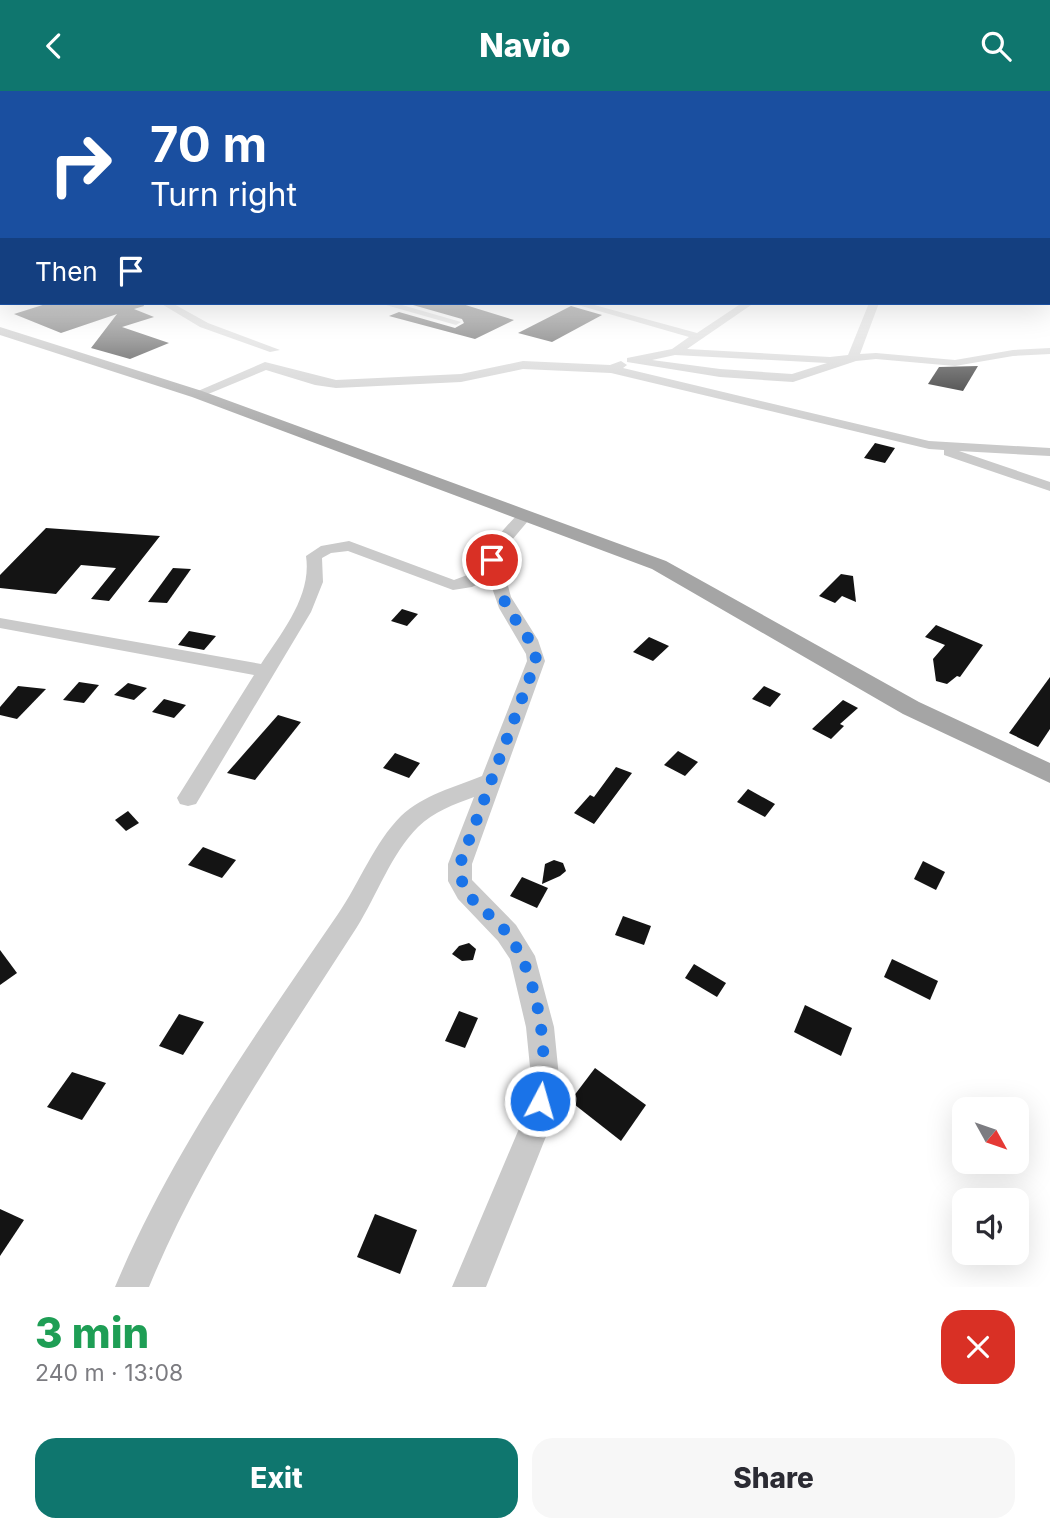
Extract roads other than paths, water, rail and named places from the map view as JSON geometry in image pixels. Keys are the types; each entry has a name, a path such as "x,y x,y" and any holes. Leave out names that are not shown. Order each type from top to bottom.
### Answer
{"main road":[{"path":"0,331 48,349 197,394 659,565 911,708 1050,774"}],"street":[{"path":"215,329 274,350"},
{"path":"670,329 700,337"},
{"path":"675,352 710,329"},
{"path":"852,359 864,329"},
{"path":"611,369 631,360 675,352 852,359 876,356 955,363 1013,353 1050,351"},
{"path":"631,360 720,373 793,378 852,359"},
{"path":"197,394 265,366 319,382 336,384 461,378 523,365 611,369 929,445 1050,487"},
{"path":"929,445 1050,452"},
{"path":"474,1284 536,1124 545,1077 540,1027 522,956 507,933 466,892 460,881 460,864 536,661 535,647 508,607 492,560 505,538 525,515"},
{"path":"188,798 298,620 314,590 314,556 320,551 339,546 358,548 453,585 466,583 495,570"},
{"path":"0,623 265,671"},
{"path":"132,1287 178,1184 222,1107 353,912 404,827 426,810 490,782"}]}
